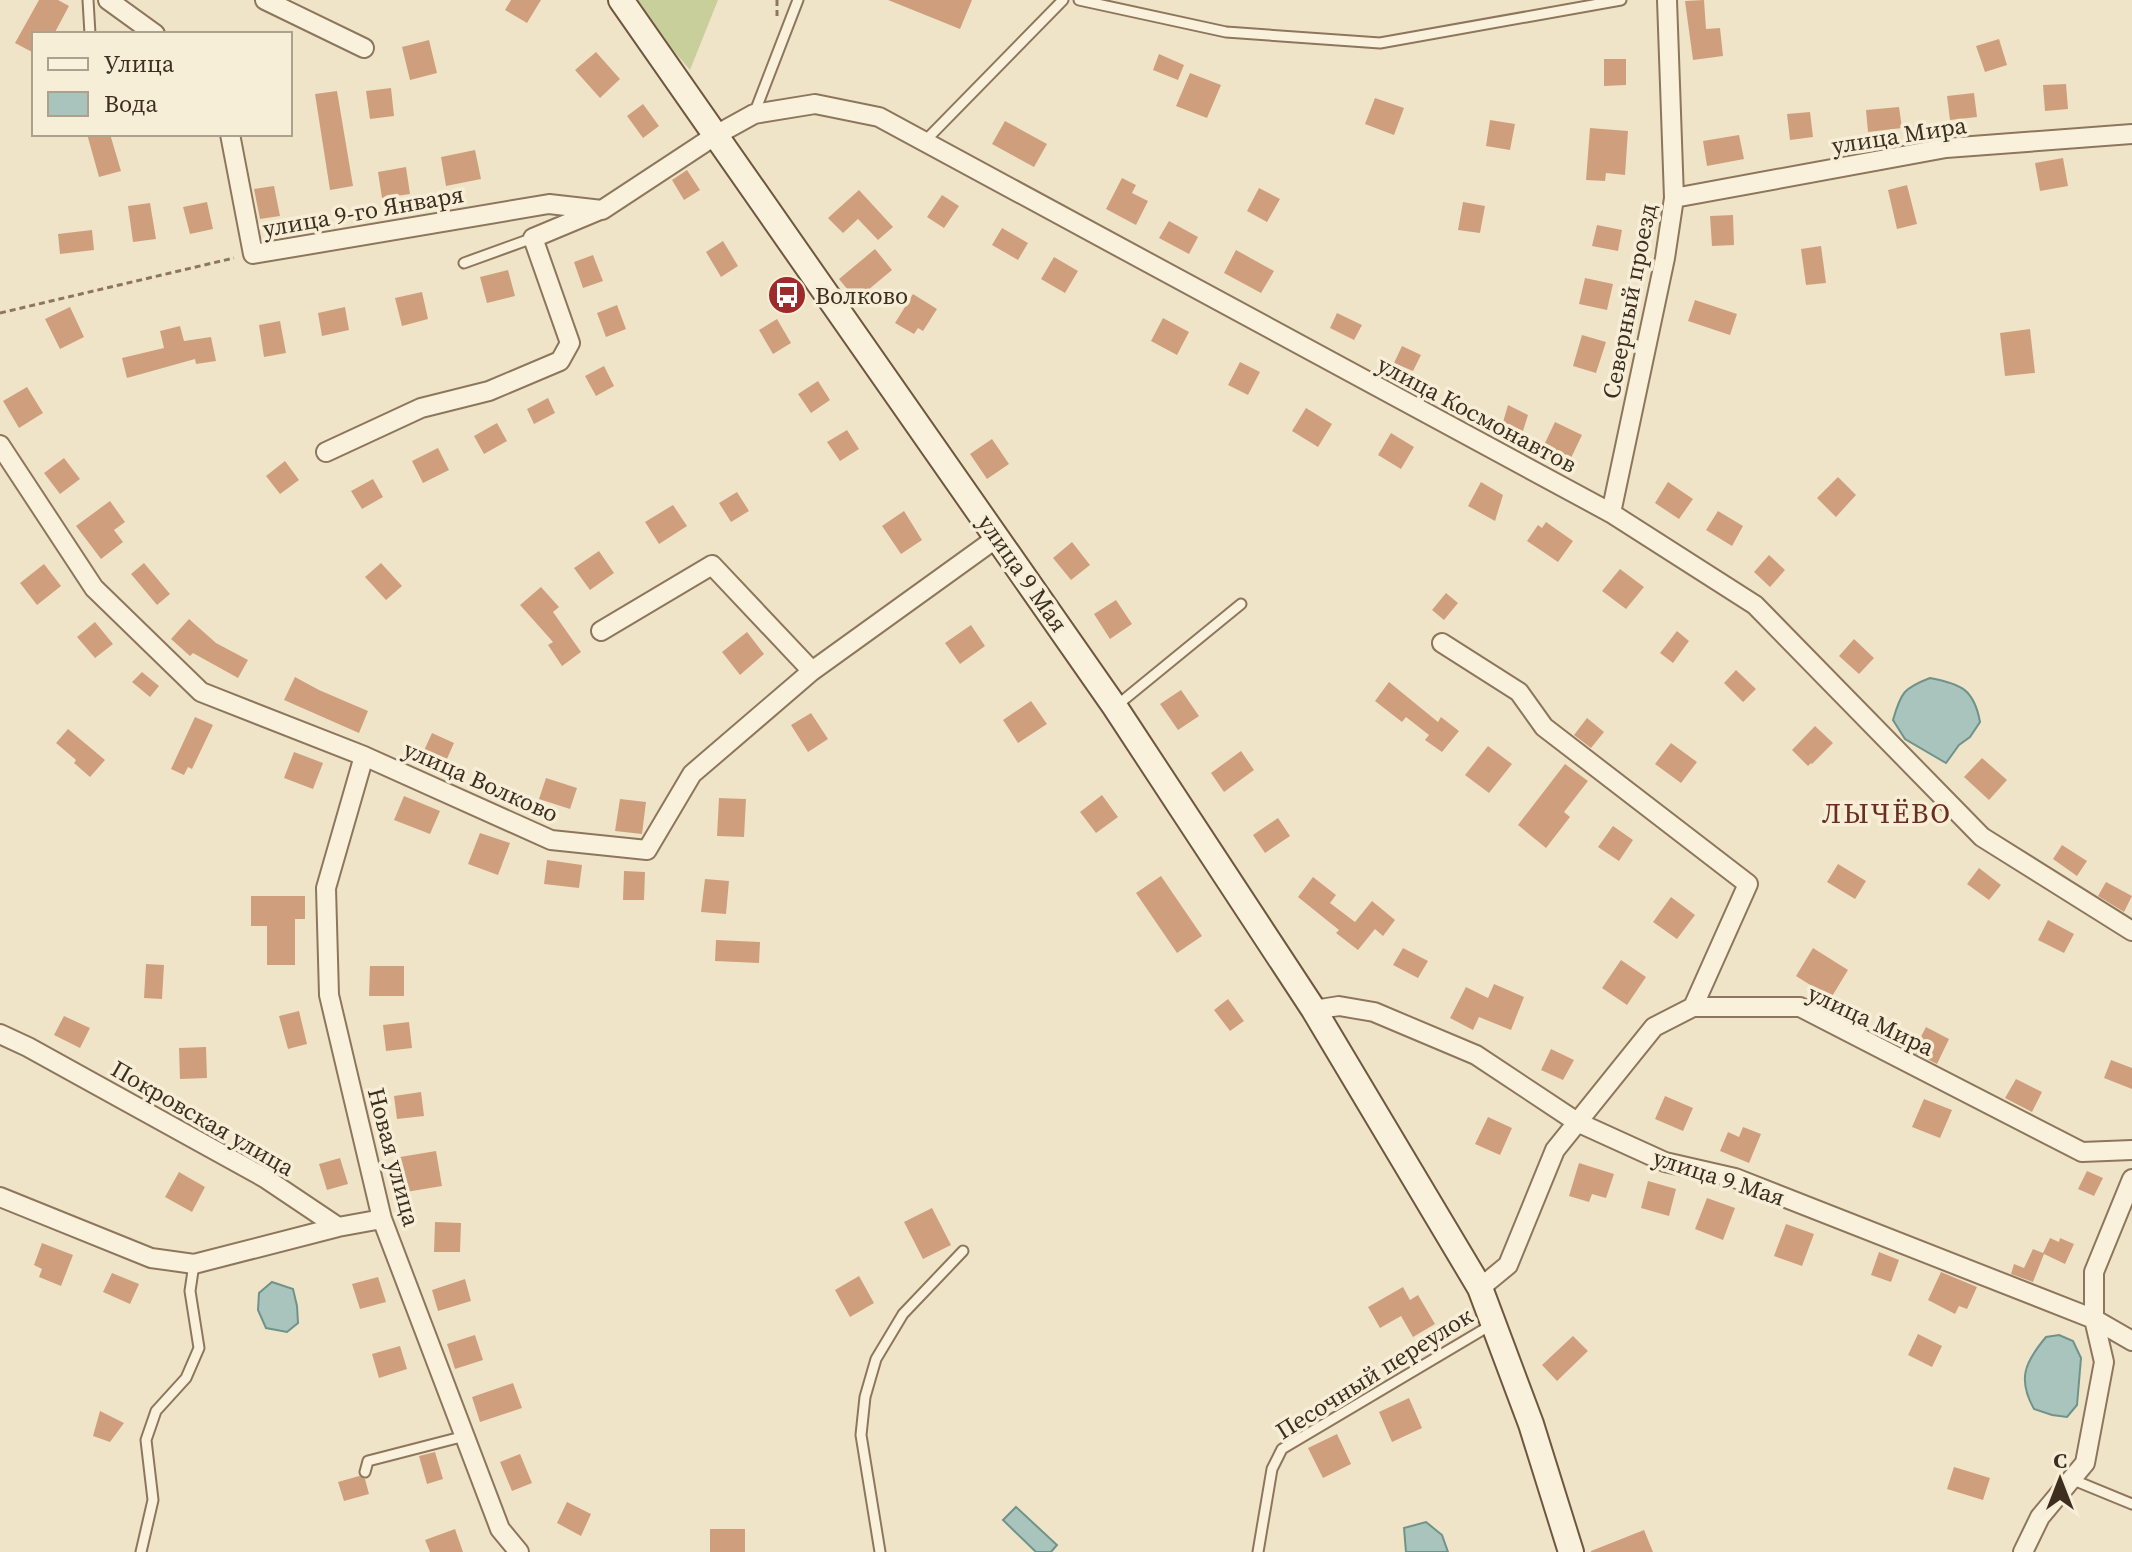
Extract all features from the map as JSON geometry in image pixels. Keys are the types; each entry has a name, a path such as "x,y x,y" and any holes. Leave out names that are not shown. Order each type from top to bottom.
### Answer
{"main road":[{"name":"улица 9 Мая","path":"621,0 1115,707 1314,1010 1480,1288 1531,1424 1571,1552"}],"street":[{"path":"265,0 364,48"},
{"name":"Северный проезд","path":"1611,513 1665,258 1674,198 1667,0"},
{"path":"115,1 153,32"},
{"name":"улица Космонавтов","path":"719,139 754,114 815,104 879,117 1611,513 1755,605 1982,837 2132,931"},
{"name":"улица Мира","path":"1674,198 1946,148 2132,134"},
{"path":"230,136 253,254"},
{"path":"326,452 421,408 489,391 560,361 570,343 533,238 602,210 719,139"},
{"name":"улица 9-го Января","path":"253,254 549,204 602,210"},
{"name":"улица Волково","path":"0,445 94,588 201,692 364,756 551,840 647,850 692,774 812,671 998,537"},
{"path":"601,631 712,565 812,671"},
{"path":"1442,643 1519,692 1544,727 1748,884 1693,1007"},
{"name":"Новая улица","path":"364,756 326,888 329,995 382,1219 500,1529 519,1552"},
{"name":"улица 9 Мая","path":"1314,1010 1339,1006 1374,1012 1476,1055 1577,1122 1665,1162 1735,1178 2094,1319 2132,1341"},
{"name":"улица Мира","path":"1480,1288 1508,1265 1555,1150 1654,1027 1693,1007 1800,1007 2082,1152 2132,1150"},
{"name":"Покровская улица","path":"0,1034 265,1178 338,1227"},
{"path":"2023,1552 2040,1517 2085,1463 2104,1362 2094,1319 2094,1272 2132,1179"},
{"path":"0,1197 151,1258 194,1264 338,1227 382,1219"}],"lane":[{"path":"88,0 90,32"},
{"path":"754,114 798,0"},
{"path":"924,142 1063,0"},
{"path":"1079,0 1226,32 1380,43 1621,0"},
{"path":"464,263 533,238"},
{"path":"1115,707 1241,604"},
{"path":"880,1552 861,1435 865,1397 876,1359 903,1314 963,1251"},
{"path":"141,1552 153,1500 146,1440 156,1411 186,1378 199,1348 190,1291 194,1264"},
{"name":"Песочный переулок","path":"1258,1552 1272,1469 1282,1449 1494,1323"},
{"path":"365,1472 368,1461 465,1436"},
{"path":"2071,1479 2132,1504"}],"path":[{"name":"улица 9-го Января","path":"0,313 253,254"}],"green space":[{"path":"630,0 718,0 690,70"}],"water":[{"path":"1930,678 1958,686 1970,695 1980,722 1946,763 1905,739 1893,720 1905,692"},
{"path":"272,1282 293,1289 298,1323 287,1332 266,1328 258,1310 259,1293"},
{"path":"2059,1335 2073,1341 2081,1358 2077,1405 2067,1417 2034,1409 2025,1380 2028,1363 2039,1346 2046,1337"},
{"path":"1016,1507 1057,1545 1051,1552 1036,1552 1003,1520"},
{"path":"1426,1522 1442,1535 1448,1552 1406,1552 1404,1528"}],"building":[{"path":"39,0 58,0 69,6 55,32 32,32 32,52 15,43"},
{"path":"511,0 541,0 527,23 505,10"},
{"path":"888,0 972,0 960,29"},
{"path":"1704,0 1706,29 1720,28 1723,56 1693,60 1685,1"},
{"path":"1999,39 2007,65 1985,72 1976,46"},
{"path":"429,40 437,73 410,80 402,47"},
{"path":"596,52 620,79 600,98 575,70"},
{"path":"1159,54 1184,65 1178,80 1153,70"},
{"path":"1604,59 1626,59 1626,85 1604,86"},
{"path":"1190,73 1221,85 1207,118 1176,106"},
{"path":"2066,84 2068,109 2045,111 2043,85"},
{"path":"391,88 394,116 370,119 366,91"},
{"path":"337,91 353,186 330,190 315,94"},
{"path":"1974,93 1977,117 1950,120 1947,96"},
{"path":"1375,98 1404,108 1394,135 1365,124"},
{"path":"643,104 659,126 643,138 627,116"},
{"path":"1899,107 1902,128 1868,132 1866,110"},
{"path":"1810,112 1813,137 1790,140 1787,114"},
{"path":"1490,120 1515,124 1510,150 1486,146"},
{"path":"1005,121 1047,144 1034,167 992,144"},
{"path":"1590,128 1628,131 1625,175 1606,173 1605,181 1586,180"},
{"path":"1739,135 1744,159 1707,166 1703,141"},
{"path":"88,136 111,136 121,171 99,177"},
{"path":"475,150 481,179 446,186 441,157"},
{"path":"2063,158 2068,186 2040,191 2035,163"},
{"path":"406,167 410,194 382,198 378,172"},
{"path":"687,170 700,190 684,200 672,180"},
{"path":"1122,178 1136,185 1132,193 1148,201 1136,225 1106,209"},
{"path":"1907,185 1917,224 1897,229 1888,190"},
{"path":"274,186 280,216 260,219 254,189"},
{"path":"1259,188 1280,199 1267,222 1247,211"},
{"path":"859,190 893,227 878,240 858,219 843,233 828,218"},
{"path":"942,195 959,206 944,228 927,217"},
{"path":"207,202 213,229 190,234 183,207"},
{"path":"1463,202 1485,206 1480,233 1458,230"},
{"path":"150,203 156,239 133,242 128,206"},
{"path":"1733,215 1734,245 1712,246 1710,216"},
{"path":"1169,221 1198,237 1189,254 1159,238"},
{"path":"1597,225 1622,230 1618,251 1592,246"},
{"path":"1002,228 1028,243 1018,260 992,245"},
{"path":"92,230 94,250 60,254 58,234"},
{"path":"723,241 738,266 721,277 706,252"},
{"path":"1821,246 1826,283 1806,285 1801,249"},
{"path":"875,249 892,270 856,300 839,279"},
{"path":"1236,250 1274,271 1261,293 1224,273"},
{"path":"593,255 603,281 583,288 574,262"},
{"path":"1054,257 1078,271 1065,293 1041,279"},
{"path":"508,270 515,296 487,303 480,277"},
{"path":"1585,278 1613,284 1607,310 1579,304"},
{"path":"422,292 428,319 402,326 395,298"},
{"path":"913,294 937,309 923,331 918,328 914,334 895,323"},
{"path":"1695,300 1737,314 1730,335 1688,321"},
{"path":"617,305 626,329 606,337 597,313"},
{"path":"70,307 84,337 60,349 45,319"},
{"path":"345,307 349,330 322,336 318,313"},
{"path":"1337,313 1362,325 1354,340 1330,328"},
{"path":"1163,318 1189,332 1177,355 1151,341"},
{"path":"777,319 791,343 773,354 759,330"},
{"path":"280,321 286,353 264,357 259,325"},
{"path":"180,326 184,341 211,337 216,361 196,364 195,359 127,378 122,358 164,348 160,331"},
{"path":"2030,329 2035,373 2005,376 2000,333"},
{"path":"1582,335 1606,342 1596,373 1573,366"},
{"path":"1402,346 1421,355 1413,371 1394,363"},
{"path":"1240,362 1260,372 1248,395 1228,385"},
{"path":"604,366 614,386 596,396 585,376"},
{"path":"818,381 830,400 811,413 798,394"},
{"path":"27,387 43,413 19,428 3,401"},
{"path":"548,398 555,413 534,424 527,409"},
{"path":"1508,405 1528,415 1523,431 1503,422"},
{"path":"1306,408 1332,424 1318,447 1292,431"},
{"path":"1555,422 1582,435 1571,458 1544,445"},
{"path":"497,423 507,441 484,454 474,436"},
{"path":"847,430 859,449 840,461 827,442"},
{"path":"1391,433 1414,447 1401,469 1378,455"},
{"path":"992,439 1009,464 987,479 970,454"},
{"path":"438,448 449,470 423,483 412,461"},
{"path":"64,458 80,479 60,494 44,473"},
{"path":"285,461 299,480 280,494 266,476"},
{"path":"1838,477 1856,495 1836,517 1817,498"},
{"path":"373,479 383,497 362,509 351,491"},
{"path":"1481,482 1503,495 1495,521 1468,506"},
{"path":"1668,482 1693,499 1679,519 1655,503"},
{"path":"737,492 749,511 731,522 719,503"},
{"path":"110,501 125,522 114,530 123,542 101,559 76,526"},
{"path":"673,505 687,526 659,544 645,522"},
{"path":"904,511 922,540 901,554 882,526"},
{"path":"1718,511 1743,526 1732,546 1706,530"},
{"path":"1546,522 1573,541 1558,562 1527,541 1538,525 1542,528"},
{"path":"1072,542 1090,565 1071,580 1053,558"},
{"path":"599,551 614,573 590,590 574,568"},
{"path":"1769,555 1785,570 1770,587 1754,572"},
{"path":"144,563 170,594 157,605 131,574"},
{"path":"381,563 402,586 386,600 365,577"},
{"path":"44,564 61,586 37,605 20,583"},
{"path":"1620,569 1644,587 1626,609 1602,591"},
{"path":"541,587 559,607 553,612 581,652 562,666 548,645 553,642 520,605"},
{"path":"1446,593 1458,603 1444,620 1432,610"},
{"path":"1116,600 1132,624 1110,639 1094,614"},
{"path":"189,619 216,643 248,660 238,678 193,653 190,656 171,639"},
{"path":"95,622 113,644 95,658 77,637"},
{"path":"971,625 985,646 960,664 945,643"},
{"path":"1677,631 1689,641 1673,663 1660,653"},
{"path":"747,632 764,654 740,675 722,652"},
{"path":"1854,639 1874,658 1859,674 1839,656"},
{"path":"1736,670 1756,689 1743,702 1724,683"},
{"path":"142,672 159,686 150,697 132,682"},
{"path":"295,677 368,711 359,733 284,700"},
{"path":"1389,682 1438,722 1441,717 1459,731 1442,752 1425,740 1429,735 1406,717 1402,722 1375,701"},
{"path":"1181,690 1199,716 1178,730 1160,704"},
{"path":"1031,701 1047,724 1018,743 1003,720"},
{"path":"811,713 828,739 808,752 791,725"},
{"path":"195,717 213,725 192,769 188,767 184,775 171,769"},
{"path":"1587,718 1604,732 1591,748 1574,735"},
{"path":"1815,726 1833,743 1808,766 1792,750"},
{"path":"68,729 105,760 90,777 56,743"},
{"path":"432,733 454,743 443,768 421,757"},
{"path":"1671,743 1697,762 1681,783 1655,764"},
{"path":"1488,746 1512,764 1489,793 1465,775"},
{"path":"1241,751 1254,770 1224,792 1211,773"},
{"path":"294,752 323,763 313,789 284,778"},
{"path":"1982,758 2007,780 1989,800 1964,777"},
{"path":"1565,764 1588,781 1564,812 1570,817 1546,848 1518,825"},
{"path":"546,778 577,788 570,809 539,799"},
{"path":"1102,795 1118,817 1096,833 1080,812"},
{"path":"404,796 440,811 430,834 394,820"},
{"path":"719,798 746,799 744,837 717,836"},
{"path":"620,799 646,802 642,834 615,831"},
{"path":"1278,818 1290,836 1265,853 1253,835"},
{"path":"1613,826 1633,840 1619,861 1598,847"},
{"path":"480,833 510,843 498,875 468,864"},
{"path":"2062,845 2087,861 2077,876 2053,859"},
{"path":"547,860 582,865 579,888 544,884"},
{"path":"1838,864 1866,881 1855,899 1827,882"},
{"path":"1979,868 2001,885 1989,900 1967,884"},
{"path":"624,871 645,872 644,900 623,900"},
{"path":"1161,876 1202,936 1177,953 1136,893"},
{"path":"1313,877 1336,895 1330,903 1355,922 1372,901 1395,920 1383,936 1375,929 1358,950 1336,933 1339,930 1298,897"},
{"path":"705,879 729,881 726,914 701,912"},
{"path":"2106,882 2132,896 2124,912 2098,896"},
{"path":"251,896 305,896 305,919 295,919 295,965 267,965 267,926 251,926"},
{"path":"1671,897 1695,915 1677,939 1653,922"},
{"path":"2048,920 2074,934 2064,953 2038,940"},
{"path":"716,940 760,942 759,963 715,961"},
{"path":"1403,948 1428,961 1418,978 1393,965"},
{"path":"1813,948 1848,970 1831,998 1796,976"},
{"path":"1621,960 1646,977 1627,1005 1602,988"},
{"path":"146,964 164,965 162,999 144,998"},
{"path":"370,966 404,966 404,996 369,996"},
{"path":"1494,984 1524,997 1511,1030 1479,1017 1473,1030 1450,1018 1466,987 1488,998"},
{"path":"1228,999 1244,1021 1230,1031 1214,1010"},
{"path":"299,1011 307,1044 288,1049 279,1016"},
{"path":"64,1016 90,1028 80,1048 54,1035"},
{"path":"409,1022 412,1048 386,1051 383,1025"},
{"path":"1926,1027 1949,1039 1937,1064 1913,1052"},
{"path":"206,1047 207,1078 180,1079 179,1048"},
{"path":"1551,1049 1574,1060 1563,1080 1541,1070"},
{"path":"2111,1060 2132,1068 2132,1089 2104,1078"},
{"path":"2016,1079 2042,1092 2032,1112 2005,1098"},
{"path":"421,1092 424,1116 397,1119 394,1096"},
{"path":"1665,1096 1693,1108 1683,1131 1655,1119"},
{"path":"1924,1099 1952,1110 1940,1138 1912,1127"},
{"path":"1488,1117 1512,1128 1500,1155 1475,1144"},
{"path":"1743,1127 1761,1134 1749,1163 1720,1151 1728,1132 1739,1137"},
{"path":"436,1151 442,1186 406,1192 400,1157"},
{"path":"340,1158 348,1184 327,1190 319,1164"},
{"path":"1579,1163 1614,1174 1606,1198 1592,1194 1589,1202 1569,1196"},
{"path":"2087,1171 2103,1178 2094,1196 2078,1189"},
{"path":"179,1172 205,1187 192,1212 165,1197"},
{"path":"1648,1181 1676,1189 1669,1216 1641,1208"},
{"path":"1707,1198 1735,1208 1723,1240 1695,1229"},
{"path":"932,1208 951,1245 923,1259 904,1222"},
{"path":"435,1222 461,1223 460,1252 434,1252"},
{"path":"1786,1224 1814,1234 1802,1266 1774,1256"},
{"path":"2050,1238 2059,1242 2060,1238 2074,1244 2065,1264 2044,1254 2033,1282 2011,1274 2014,1264 2024,1268 2033,1249 2043,1253"},
{"path":"42,1243 73,1255 61,1286 39,1277 42,1269 34,1265"},
{"path":"1879,1252 1899,1260 1891,1282 1871,1275"},
{"path":"1941,1272 1977,1287 1967,1309 1959,1306 1955,1314 1928,1300"},
{"path":"112,1273 139,1284 130,1304 103,1292"},
{"path":"859,1276 874,1303 850,1317 835,1290"},
{"path":"378,1277 386,1302 360,1309 352,1284"},
{"path":"465,1279 471,1301 438,1311 432,1290"},
{"path":"1403,1287 1410,1300 1418,1295 1435,1324 1413,1337 1401,1316 1380,1328 1368,1307"},
{"path":"1918,1334 1942,1346 1932,1367 1908,1355"},
{"path":"475,1335 483,1360 455,1369 447,1344"},
{"path":"1573,1336 1588,1351 1557,1381 1542,1365"},
{"path":"400,1346 407,1369 379,1378 372,1354"},
{"path":"513,1383 522,1408 480,1422 472,1397"},
{"path":"1409,1398 1422,1428 1392,1442 1379,1412"},
{"path":"100,1411 124,1423 110,1442 93,1436"},
{"path":"1337,1434 1351,1464 1323,1478 1308,1448"},
{"path":"435,1452 443,1479 427,1484 419,1456"},
{"path":"520,1454 532,1483 512,1491 500,1462"},
{"path":"1954,1467 1990,1478 1983,1500 1947,1489"},
{"path":"359,1476 365,1479 369,1494 344,1501 338,1482"},
{"path":"567,1502 591,1514 581,1536 557,1523"},
{"path":"455,1529 463,1552 430,1552 425,1540"},
{"path":"710,1529 745,1529 745,1552 710,1552"},
{"path":"1644,1530 1653,1552 1591,1552 1591,1551"}],"place":[{"name":"Волково","path":"787,295"}],"district":[{"name":"ЛЫЧЁВО","path":"1887,813"}]}
